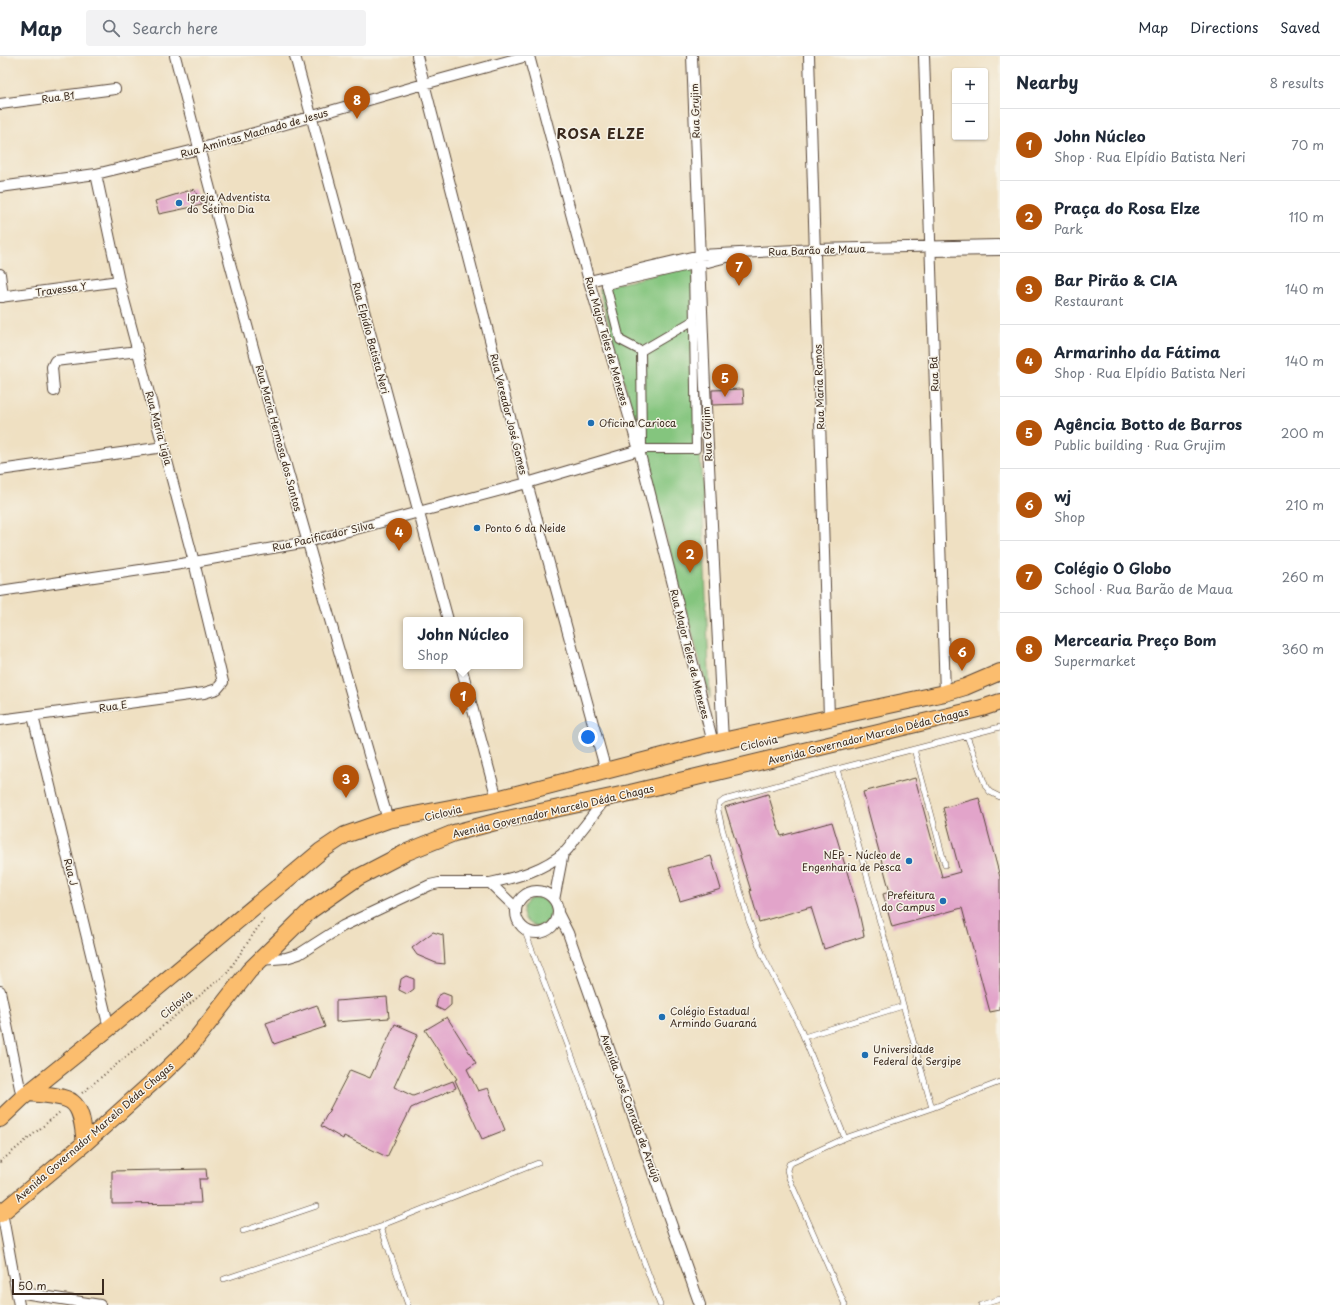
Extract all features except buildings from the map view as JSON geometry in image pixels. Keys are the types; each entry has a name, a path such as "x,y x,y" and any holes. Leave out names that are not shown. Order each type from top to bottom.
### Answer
{"main road":[{"path":"0,1119 334,841 344,835 388,820 497,799 718,742 945,693 965,687 1000,672"},
{"name":"Avenida Governador Marcelo Déda Chagas","path":"1,1213 85,1143 178,1059 189,1048 249,970 311,910 357,878 407,852 454,833 502,820 605,799 974,710 1000,702"},
{"path":"26,1096 63,1098 72,1102 79,1112 82,1120 85,1143"}],"street":[{"name":"Rua Maria Hermosa dos Santos","path":"175,56 199,149 308,542 388,820"},
{"name":"Rua Elpídio Batista Neri","path":"295,56 447,617"},
{"name":"Rua Vereador José Gomes","path":"417,56 527,483 606,771"},
{"name":"Rua Amintas Machado de Jesus","path":"0,187 96,174 199,149 424,84 528,56"},
{"name":"Rua Major Teles de Menezes","path":"528,56 589,281 639,450 718,742"},
{"name":"Rua Grujim","path":"692,56 718,742"},
{"name":"Rua Maria Ramos","path":"808,56 829,718"},
{"name":"Rua Bd","path":"924,56 945,693"},
{"name":"Rua B1","path":"0,104 115,89"},
{"name":"Rua Maria Ligia","path":"96,174 119,281 194,562 223,682"},
{"name":"Rua Barão de Maua","path":"589,281 700,255 930,249 1000,245"},
{"path":"930,249 1000,251"},
{"path":"815,251 920,252"},
{"path":"708,263 727,258 804,253"},
{"path":"693,265 696,449 642,449 641,352 620,340 606,285 693,265"},
{"name":"Travessa Y","path":"0,274 2,297 119,281"},
{"path":"641,352 694,320"},
{"path":"54,391 52,367 55,361 138,351"},
{"path":"0,470 164,447"},
{"name":"Rua Pacificador Silva","path":"0,591 194,562 308,542 527,483 639,450"},
{"path":"462,669 497,799"},
{"name":"Rua E","path":"0,720 204,693 217,689 223,682"},
{"name":"Rua J","path":"33,716 109,1028"},
{"path":"260,960 286,958 299,954 342,926 430,885 439,883 490,883 514,878 544,867 567,850 605,799"},
{"path":"554,900 543,892 530,892 519,901 516,908 518,922 528,932 535,934 543,933 554,925 558,913 554,900 563,853"},
{"path":"490,883 516,908"},
{"name":"Avenida José Conrado de Araújo","path":"558,913 568,933 700,1305"},
{"path":"0,991 26,1096"},
{"path":"1,1213 19,1305"},
{"path":"17,1292 100,1305"}],"lane":[{"path":"845,1138 804,1037 764,958 749,921 722,828 718,807 719,804 724,800 1000,726"},
{"path":"966,736 986,787 990,792 1000,797"},
{"path":"914,750 945,865"},
{"path":"837,769 932,1108"},
{"path":"524,929 587,1096 634,1235 660,1305"},
{"path":"804,1037 903,1006"},
{"path":"845,1305 789,1178 787,1170 790,1163 845,1138 932,1108 1000,1082"},
{"path":"224,1279 383,1226 388,1222 538,1163"},
{"path":"243,1231 317,1206"},
{"path":"383,1226 383,1233 408,1305"},
{"path":"981,1305 1000,1299"}],"path":[{"name":"Ciclovia","path":"0,1162 227,973 266,916"}],"green space":[{"path":"693,265 710,698 599,289"},
{"path":"537,898 547,902 551,912 547,922 537,926 527,922 523,912 527,902"}],"place":[{"name":"Mercearia Preço Bom","path":"357,119"},
{"name":"Igreja Adventista do Sétimo Dia","path":"179,203"},
{"name":"Colégio O Globo","path":"739,286"},
{"name":"Agência Botto de Barros","path":"725,397"},
{"name":"Oficina Carioca","path":"591,423"},
{"name":"Ponto 6 da Neide","path":"477,528"},
{"name":"Armarinho da Fátima","path":"399,551"},
{"name":"Praça do Rosa Elze","path":"690,573"},
{"name":"wj","path":"962,671"},
{"name":"John Núcleo","path":"463,715"},
{"name":"Bar Pirão & CIA","path":"346,798"},
{"name":"NEP - Núcleo de Engenharia de Pesca","path":"909,861"},
{"name":"Prefeitura do Campus","path":"943,901"},
{"name":"Colégio Estadual Armindo Guaraná","path":"662,1017"},
{"name":"Universidade Federal de Sergipe","path":"865,1055"}],"district":[{"name":"ROSA ELZE","path":"601,134"}]}
